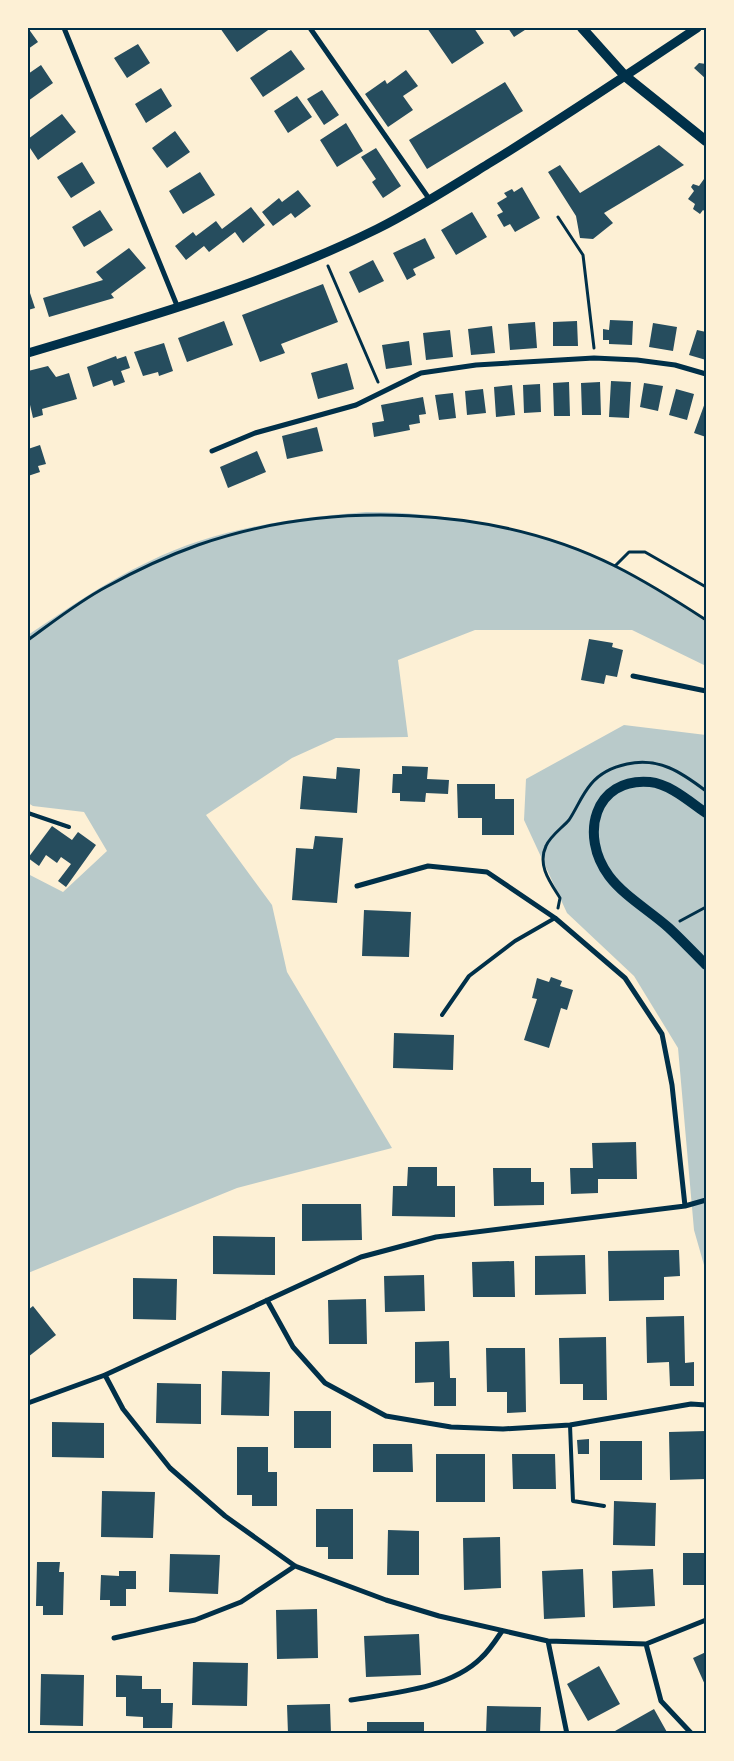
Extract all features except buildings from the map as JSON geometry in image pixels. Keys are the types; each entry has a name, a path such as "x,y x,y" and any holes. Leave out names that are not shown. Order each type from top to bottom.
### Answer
{"main road":[{"path":"582,28 625,76 706,142"},
{"path":"706,813 664,786 651,782 638,783 610,793 600,806 594,820 592,839 609,876 668,927 706,965"}],"street":[{"path":"64,28 178,308"},
{"path":"310,28 430,200"},
{"path":"28,352 178,308 323,254 377,229 430,200 697,28"},
{"path":"212,451 255,432 356,405 421,374 448,369 529,361 594,358 666,364 706,374"},
{"path":"633,676 706,692"},
{"path":"357,886 428,866 487,872 555,918 625,978 662,1034 672,1085 685,1206"},
{"path":"28,1403 105,1375 361,1257 436,1237 685,1206 706,1200"},
{"path":"267,1300 293,1347 325,1383 386,1416 451,1427 503,1429 570,1424 691,1404 706,1405"},
{"path":"105,1375 123,1409 170,1468 225,1516 296,1566 386,1600 439,1616 548,1641 646,1644 706,1620"},
{"path":"114,1638 195,1620 241,1602 296,1566"},
{"path":"351,1700 425,1687 456,1675 481,1659 502,1631"},
{"path":"548,1641 567,1734"},
{"path":"646,1644 661,1701 692,1734"}],"lane":[{"path":"28,813 69,827"},
{"path":"442,1015 469,976 515,941 555,918"},
{"path":"570,1424 573,1501 604,1506"}],"path":[{"path":"558,217 582,255 594,358"},
{"path":"323,254 382,392"},
{"path":"28,640 104,588 153,564 207,542 259,528 307,520 408,515 455,520 537,537 614,566 665,594 706,620"},
{"path":"614,566 629,552 645,552 706,588"},
{"path":"668,927 706,908"}],"shaded area":[{"path":"366,512 411,514 477,522 521,532 582,550 646,584 706,622 706,666 632,630 475,630 398,660 408,737 336,738 292,758 206,815 272,905 287,972 392,1148 237,1188 28,1273 28,874 63,892 107,851 84,812 33,806 28,803 28,635 86,596 117,578 174,550 255,526 282,521"},
{"path":"624,725 706,735 706,1272 694,1230 678,1048 634,976 567,913 524,820 526,779"}]}
